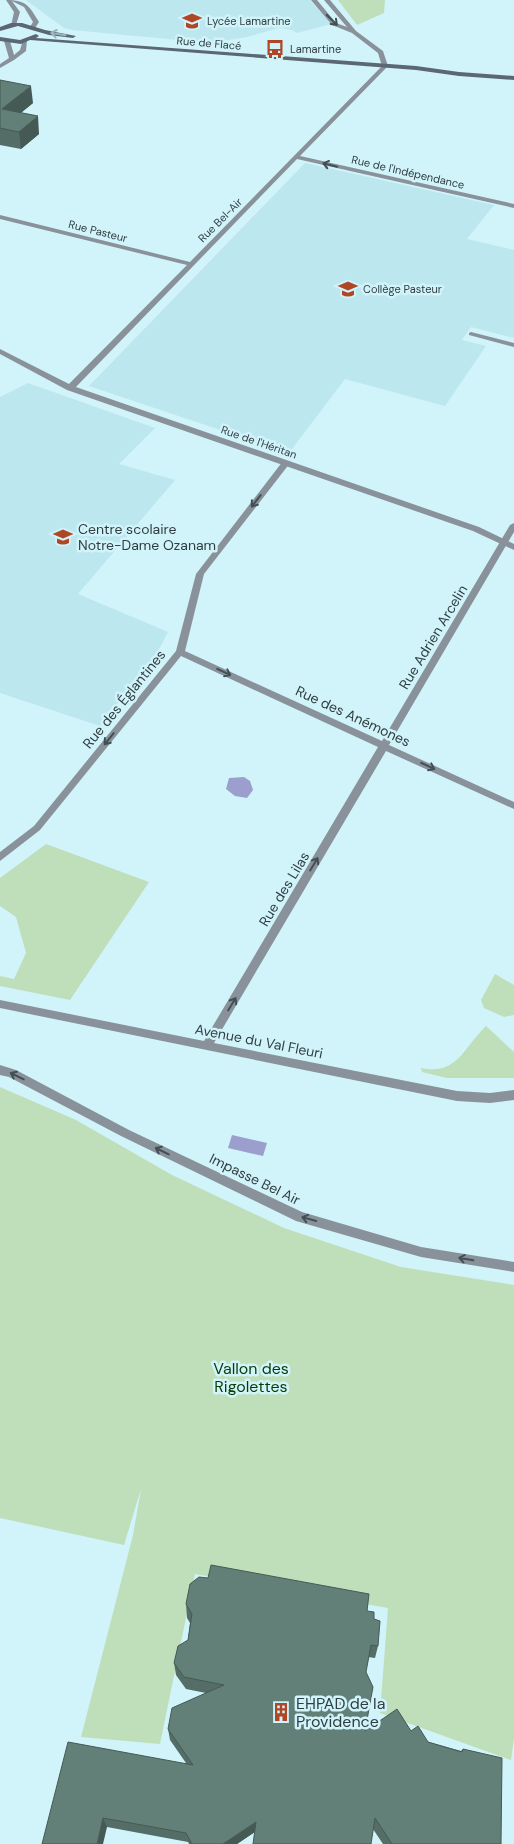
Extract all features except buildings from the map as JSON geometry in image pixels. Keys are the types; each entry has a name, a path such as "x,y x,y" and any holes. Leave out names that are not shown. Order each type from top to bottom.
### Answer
{"main road":[{"path":"1,28 13,24"},
{"name":"Rue de Flacé","path":"13,24 61,35 359,61 385,66"},
{"path":"28,40 36,37 36,29"},
{"name":"Rue de Flacé","path":"2,40 28,40 385,66 514,78"}],"street":[{"path":"9,0 17,12 13,24"},
{"path":"14,0 26,6 36,22 36,29"},
{"path":"314,0 334,24 354,32"},
{"path":"327,0 354,32 381,52 385,66"},
{"path":"2,40 12,58"},
{"path":"0,66 23,51 28,40"},
{"name":"Rue Bel-Air","path":"70,388 385,66"},
{"name":"Rue de l'Indépendance","path":"297,157 514,206"},
{"name":"Rue Pasteur","path":"0,217 191,264"},
{"path":"471,334 514,345"},
{"name":"Rue de l'Héritan","path":"0,351 70,388 476,529 514,547"},
{"name":"Rue des Églantines","path":"0,857 37,828 180,652 200,574 286,463"},
{"name":"Rue Adrien Arcelin","path":"384,746 514,525"},
{"name":"Rue des Anémones","path":"180,652 514,806"},
{"name":"Rue des Lilas","path":"207,1046 384,746"},
{"name":"Avenue du Val Fleuri","path":"0,1004 457,1096 490,1098 514,1095"},
{"name":"Impasse Bel Air","path":"0,1070 12,1073 125,1134 300,1217 421,1252 514,1268"}],"shaded area":[{"name":"Lycée Lamartine","path":"26,0 310,0 331,24 297,33 292,30 279,28 247,37 210,43 72,30 64,28"},
{"name":"Collège Pasteur","path":"305,163 494,205 467,239 514,250 514,338 471,327 462,340 486,346 445,406 345,379 289,453 89,386"},
{"name":"Centre scolaire Notre-Dame Ozanam","path":"28,383 155,428 119,464 175,480 78,594 168,632 156,655 100,726 0,693 0,397"}],"green space":[{"path":"338,0 385,0 384,13 357,25"},
{"path":"46,844 149,882 70,1000 0,986 0,976 14,979 26,953 16,917 0,906 0,878"},
{"path":"495,974 514,985 514,1015 504,1017 484,1008 481,1000"},
{"path":"486,1026 514,1052 514,1078 447,1078 422,1072 421,1068 443,1068 452,1064"},
{"name":"Vallon des Rigolettes","path":"0,1087 76,1120 172,1175 284,1228 401,1267 514,1285 514,1738 511,1760 380,1713 388,1608 195,1574 160,1744 81,1737 133,1535 141,1489 124,1545 0,1518"}],"water":[{"path":"244,777 250,781 253,790 247,798 235,796 226,789 229,778"},
{"path":"232,1135 267,1143 263,1156 228,1148"}],"place":[{"name":"Lycée Lamartine","path":"192,21"},
{"name":"Lamartine","path":"275,49"},
{"name":"Collège Pasteur","path":"348,289"},
{"name":"Centre scolaire Notre-Dame Ozanam","path":"63,537"},
{"name":"EHPAD de la Providence","path":"281,1712"}]}
